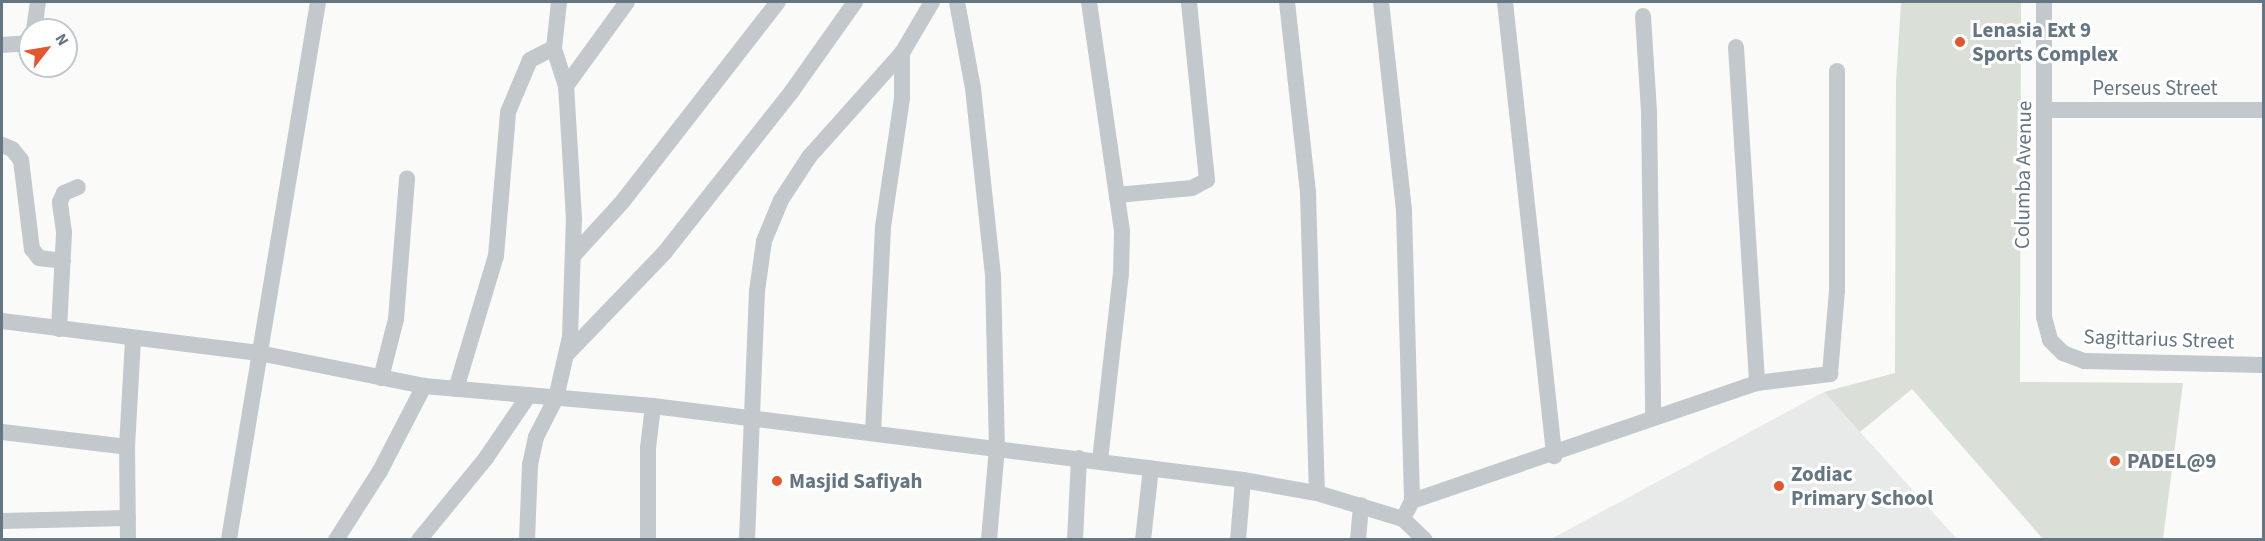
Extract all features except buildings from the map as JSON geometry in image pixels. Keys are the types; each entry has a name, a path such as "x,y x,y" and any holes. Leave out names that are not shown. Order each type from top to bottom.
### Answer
{"street":[{"path":"36,18 38,2"},
{"path":"229,539 259,353 289,192 318,2"},
{"path":"527,540 534,446 546,412 556,398 566,354 573,256 566,86 554,48 559,2"},
{"path":"566,86 627,2"},
{"path":"573,256 623,201 778,2"},
{"path":"566,354 665,252 792,91 855,2"},
{"path":"747,540 750,420 757,291 764,241 781,200 809,157 902,53 932,2"},
{"path":"957,2 973,88 989,224 997,448 989,540"},
{"path":"1089,2 1117,195 1121,273 1100,461"},
{"path":"1117,195 1192,188 1207,180 1189,2"},
{"path":"1287,2 1308,193 1317,493"},
{"path":"1381,2 1404,212 1412,501 1403,519"},
{"path":"1505,2 1554,456"},
{"name":"Columba Avenue","path":"2044,2 2047,110 2044,327 2056,347"},
{"path":"1643,16 1649,112 1653,416"},
{"path":"2,45 18,44"},
{"path":"1736,47 1757,384"},
{"path":"456,389 496,256 508,112 530,60 554,48"},
{"path":"873,432 883,227 902,98 902,53"},
{"path":"1412,501 1554,456 1653,416 1757,384 1823,378 1831,372 1837,291 1837,71"},
{"name":"Perseus Street","path":"2047,110 2264,110"},
{"path":"2,145 12,149 21,160 32,249 39,258 63,261"},
{"path":"381,378 396,319 407,178"},
{"path":"59,329 63,261 60,202 64,193 78,187"},
{"path":"2,321 259,353 424,387 653,406 750,420 873,432 1243,480 1317,493 1361,505 1403,519 1425,540"},
{"path":"128,540 127,447 134,338"},
{"name":"Sagittarius Street","path":"2056,347 2071,358 2084,362 2264,365"},
{"path":"336,540 380,471 424,387"},
{"path":"419,540 486,458 529,395"},
{"path":"648,540 648,448 653,406"},
{"path":"2,432 127,447"},
{"path":"1075,540 1079,458"},
{"path":"1143,540 1151,468"},
{"path":"1238,540 1243,480"},
{"path":"1358,540 1361,505"},
{"path":"2,521 128,518"}],"shaded area":[{"path":"1901,2 2021,2 2020,382 2183,383 2163,539 2043,539 1912,389 1860,432 1824,392 1895,373 1896,82"},
{"name":"Zodiac Primary School","path":"1824,392 1957,539 1551,539"}],"place":[{"name":"Lenasia Ext 9 Sports Complex","path":"1960,42"},
{"name":"PADEL@9","path":"2115,461"},
{"name":"Masjid Safiyah","path":"777,481"},
{"name":"Zodiac Primary School","path":"1779,486"}]}
